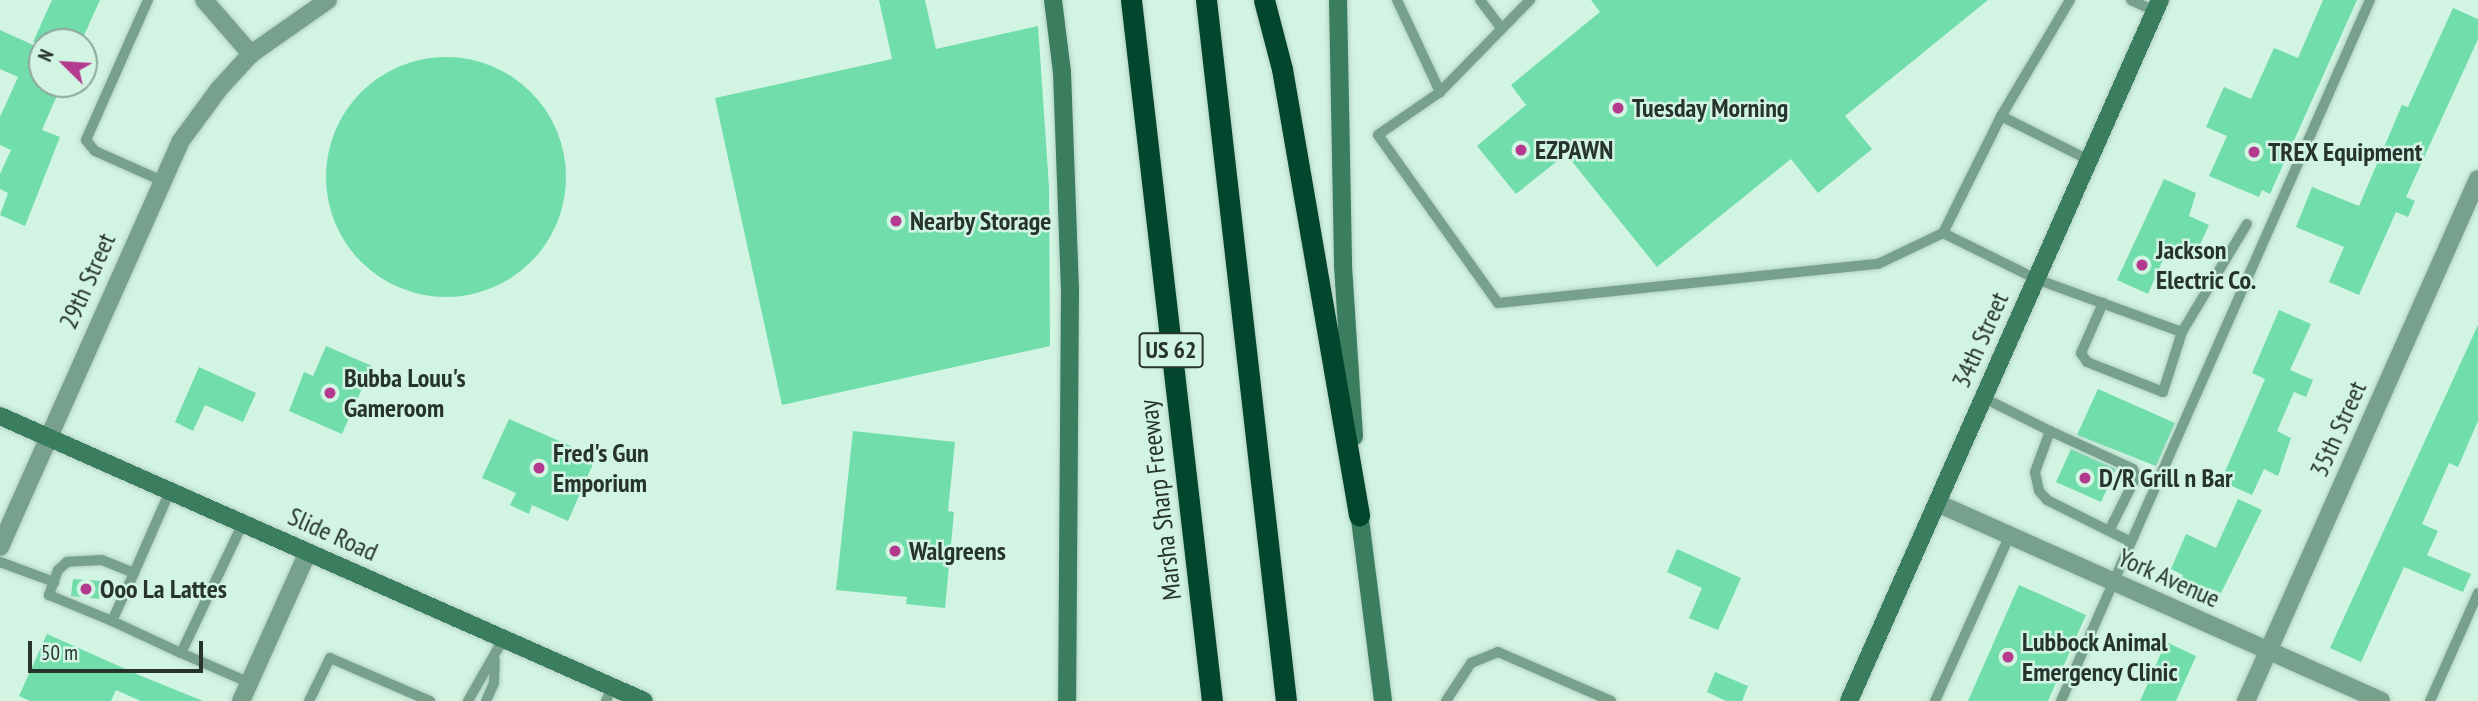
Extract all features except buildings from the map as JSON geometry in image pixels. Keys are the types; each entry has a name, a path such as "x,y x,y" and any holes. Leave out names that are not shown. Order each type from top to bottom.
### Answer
{"highway":[{"name":"Marsha Sharp Freeway","path":"1131,0 1212,701"},
{"name":"US 62","path":"1206,0 1286,701"},
{"path":"1264,0 1282,69 1359,515"}],"main road":[{"path":"1053,0 1062,72 1070,288 1067,701"},
{"path":"1338,0 1343,266 1359,515 1383,701"},
{"name":"34th Street","path":"1849,701 2157,5"},
{"name":"Slide Road","path":"0,416 504,638 609,694 644,701"}],"street":[{"path":"204,0 251,54"},
{"name":"29th Street","path":"0,547 160,180 197,116 251,54 328,0"},
{"name":"35th Street","path":"2246,701 2478,179"},
{"name":"York Avenue","path":"1937,503 2381,701"},
{"path":"241,701 308,552"}],"lane":[{"path":"148,0 86,140 95,151 160,180"},
{"path":"1397,0 1440,92"},
{"path":"1480,0 1502,29"},
{"path":"1530,0 1440,92 1378,135 1498,303 1878,264 1943,233 2001,116 2070,0"},
{"path":"2131,0 2157,5"},
{"path":"2060,701 2370,0"},
{"path":"2001,116 2089,160"},
{"path":"2103,303 2081,353 2087,362 2163,392 2182,332 2248,224"},
{"path":"1943,233 2036,279 2182,332"},
{"path":"1984,398 2133,469 2136,477 2109,531"},
{"path":"2050,431 2035,472 2039,491 2131,542"},
{"path":"112,621 170,491"},
{"path":"181,653 243,523"},
{"path":"1935,701 2010,536"},
{"path":"134,573 102,560 81,559 67,562 49,595 250,682"},
{"path":"0,562 54,582"},
{"path":"2430,701 2478,593"},
{"path":"486,701 494,683 495,660 504,638"},
{"path":"1446,701 1471,663 1498,652 1611,701"},
{"path":"309,701 330,658 430,701"},
{"path":"468,701 479,677 495,660"}],"place":[{"name":"Tuesday Morning","path":"1618,108"},
{"name":"EZPAWN","path":"1521,150"},
{"name":"TREX Equipment","path":"2254,152"},
{"name":"Nearby Storage","path":"896,221"},
{"name":"Jackson Electric Co.","path":"2142,265"},
{"name":"Bubba Louu's Gameroom","path":"330,393"},
{"name":"Fred's Gun Emporium","path":"539,468"},
{"name":"D/R Grill n Bar","path":"2085,478"},
{"name":"Walgreens","path":"895,551"},
{"name":"Ooo La Lattes","path":"86,589"},
{"name":"Lubbock Animal Emergency Clinic","path":"2008,657"}]}
